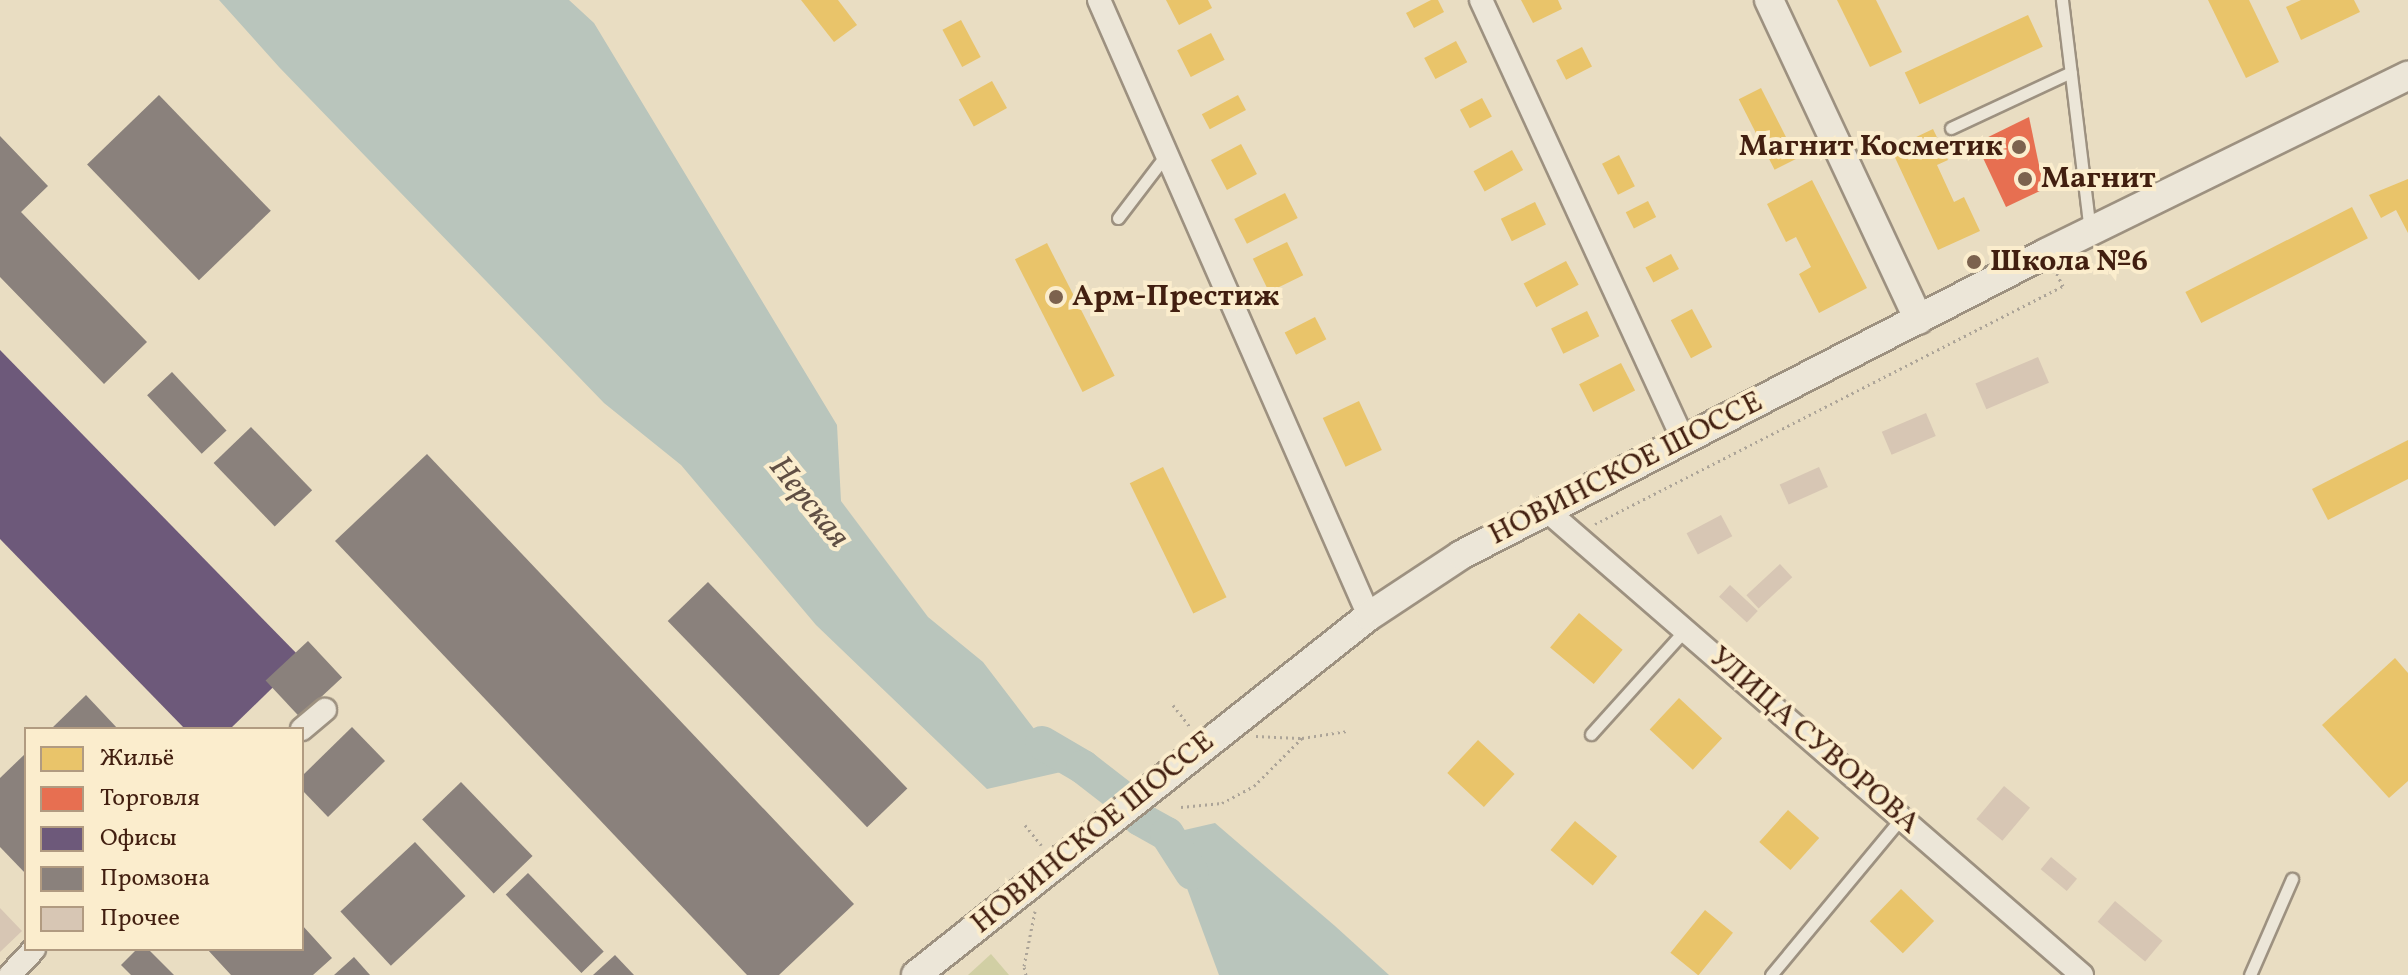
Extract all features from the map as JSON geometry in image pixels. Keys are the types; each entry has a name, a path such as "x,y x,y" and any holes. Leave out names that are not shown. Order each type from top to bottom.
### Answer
{"street":[{"path":"1099,0 1369,616"},
{"path":"1481,0 1682,437"},
{"path":"1769,0 1919,320"},
{"name":"НОВИНСКОЕ ШОССЕ","path":"916,975 1051,859 1200,741 1369,616 1461,555 1682,437 2090,231 2408,76"},
{"name":"УЛИЦА СУВОРОВА","path":"1545,509 2082,975"},
{"path":"304,727 325,710"},
{"path":"10,975 32,951"}],"lane":[{"path":"2062,0 2090,231"},
{"path":"1951,128 2071,72"},
{"path":"1118,218 1166,154"},
{"path":"1591,734 1685,630"},
{"path":"1771,975 1903,817"},
{"path":"2250,975 2292,879"}],"path":[{"path":"1574,535 2063,286 2046,253"},
{"path":"1173,705 1200,741"},
{"path":"1248,735 1302,738 1348,731"},
{"path":"1181,807 1222,803 1254,786 1302,738"},
{"path":"1025,825 1051,859"},
{"path":"1026,975 1024,966 1037,899"}],"shaded area":[{"path":"991,954 1009,975 968,975"}],"water":[{"path":"219,0 569,0 594,23 837,425 841,501 928,617 983,662 1041,738 1083,767 987,789 816,625 681,465 604,403 279,67"},
{"path":"1215,823 1389,975 1219,975 1167,834"}],"building: Жильё":[{"path":"801,0 838,0 857,25 834,42"},
{"path":"1166,0 1208,0 1212,8 1179,25"},
{"path":"1431,0 1438,0 1444,12 1414,28 1406,13"},
{"path":"1521,0 1558,0 1562,9 1533,23"},
{"path":"1837,0 1876,0 1902,52 1870,67"},
{"path":"2208,0 2249,0 2279,62 2246,78"},
{"path":"2301,0 2354,0 2360,12 2301,40 2286,7"},
{"path":"2028,15 2043,47 1920,104 1905,72"},
{"path":"961,20 981,57 962,67 942,30"},
{"path":"1211,33 1225,60 1191,77 1177,50"},
{"path":"1456,41 1467,62 1435,79 1424,58"},
{"path":"1582,47 1592,67 1566,80 1556,60"},
{"path":"992,81 1007,108 974,127 959,99"},
{"path":"1761,88 1797,158 1775,170 1739,99"},
{"path":"1238,95 1246,110 1210,129 1202,114"},
{"path":"1482,98 1492,117 1470,128 1460,110"},
{"path":"1933,129 1948,160 1937,165 1954,202 1964,197 1980,231 1938,250 1891,149"},
{"path":"1241,144 1257,174 1227,190 1211,160"},
{"path":"1512,150 1523,170 1485,191 1474,171"},
{"path":"1619,155 1635,186 1618,195 1602,164"},
{"path":"2408,179 2408,233 2396,210 2381,218 2369,195"},
{"path":"1812,180 1867,288 1819,313 1799,274 1811,267 1796,237 1786,242 1767,204"},
{"path":"1285,193 1298,218 1247,244 1234,219"},
{"path":"1648,201 1656,217 1634,228 1626,212"},
{"path":"1535,202 1546,224 1512,241 1501,219"},
{"path":"2352,207 2368,238 2201,323 2185,292"},
{"path":"1287,242 1303,275 1269,292 1253,259"},
{"path":"1047,243 1115,376 1083,392 1015,259"},
{"path":"1671,254 1679,269 1653,283 1645,268"},
{"path":"1566,261 1579,285 1536,307 1524,284"},
{"path":"1692,309 1712,347 1691,358 1671,320"},
{"path":"1587,311 1599,336 1563,354 1551,329"},
{"path":"1315,317 1326,339 1296,355 1285,332"},
{"path":"1621,363 1635,391 1593,412 1579,384"},
{"path":"1359,401 1382,450 1346,467 1323,418"},
{"path":"2408,440 2408,479 2328,520 2312,489"},
{"path":"1163,467 1227,597 1193,614 1130,483"},
{"path":"1579,613 1623,650 1594,684 1550,647"},
{"path":"2395,658 2408,673 2408,781 2389,798 2322,725"},
{"path":"1679,698 1722,738 1693,770 1650,729"},
{"path":"1478,740 1515,774 1484,807 1447,773"},
{"path":"1788,810 1819,838 1790,870 1759,842"},
{"path":"1575,821 1617,856 1593,885 1551,850"},
{"path":"1901,889 1934,921 1903,953 1870,921"},
{"path":"1705,910 1733,933 1699,975 1670,953"}],"building: Торговля":[{"path":"2029,117 2044,189 2006,207 1976,143"}],"building: Офисы":[{"path":"0,350 302,659 232,727 183,727 0,539"}],"building: Промзона":[{"path":"159,95 271,211 199,280 87,164"},
{"path":"0,136 48,186 21,212 147,342 104,384 0,277"},
{"path":"172,372 227,431 202,454 147,395"},
{"path":"251,427 312,490 275,526 214,463"},
{"path":"427,454 854,904 779,975 747,975 335,541"},
{"path":"708,582 907,788 867,827 668,621"},
{"path":"308,641 342,678 300,717 266,681"},
{"path":"86,695 116,727 53,727"},
{"path":"352,727 385,761 328,817 304,792 304,774"},
{"path":"24,755 24,872 0,847 0,778"},
{"path":"461,782 533,856 494,894 422,820"},
{"path":"415,842 465,896 391,966 340,912"},
{"path":"528,873 604,951 581,973 506,895"},
{"path":"304,927 332,958 313,975 231,975 209,951 304,951"},
{"path":"135,951 150,951 174,975 131,975 121,965"},
{"path":"615,955 634,975 593,975"},
{"path":"354,957 370,975 334,975"}],"building: Прочее":[{"path":"2038,357 2049,383 1986,409 1975,384"},
{"path":"1926,413 1936,436 1892,455 1882,432"},
{"path":"1819,467 1828,487 1789,505 1780,484"},
{"path":"1721,515 1732,536 1698,555 1687,533"},
{"path":"1780,564 1792,577 1759,609 1746,595"},
{"path":"1730,585 1758,611 1747,623 1719,597"},
{"path":"2004,786 2030,808 2002,841 1976,819"},
{"path":"2051,857 2077,879 2067,891 2041,869"},
{"path":"2115,901 2162,941 2145,962 2098,922"},
{"path":"0,908 22,931 0,952"}],"waterway":[{"name":"Нерская","path":"1042,743 1083,767 1132,805 1140,819 1167,834 1192,873"}],"place":[{"name":"Магнит Косметик","path":"2019,147"},
{"name":"Магнит","path":"2025,179"},
{"name":"Школа №6","path":"1974,262"},
{"name":"Арм-Престиж","path":"1056,297"}]}
